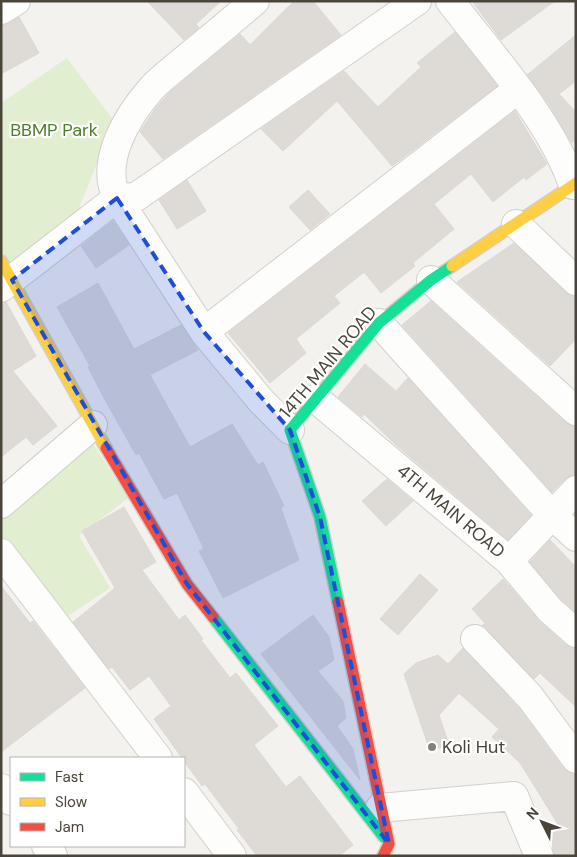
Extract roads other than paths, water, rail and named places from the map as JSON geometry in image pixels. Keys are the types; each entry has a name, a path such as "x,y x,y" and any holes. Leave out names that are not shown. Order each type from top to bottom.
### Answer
{"street":[{"path":"1,10 16,1"},
{"path":"255,1 152,87 126,124 113,151 111,173 113,190 117,198 204,332 262,402 290,430"},
{"path":"384,856 389,844 187,584 5,276 117,198 136,196 417,1"},
{"path":"450,1 518,89 564,159 574,184"},
{"path":"204,332 518,89"},
{"name":"14TH MAIN ROAD","path":"389,844 380,808 340,603 320,517 290,430 379,323 431,280 574,184"},
{"path":"516,224 576,281"},
{"path":"431,280 576,411"},
{"path":"379,323 576,538"},
{"name":"4TH MAIN ROAD","path":"316,399 509,561 550,610 576,634"},
{"path":"1,504 93,425"},
{"path":"509,561 576,490"},
{"path":"1,553 157,757"},
{"path":"475,639 530,697 576,759"},
{"path":"1,788 10,800"},
{"path":"185,793 232,856"},
{"path":"380,808 514,796 539,856"}],"place":[{"name":"Koli Hut","path":"432,747"}],"park label":[{"name":"BBMP Park","path":"54,130"}]}
